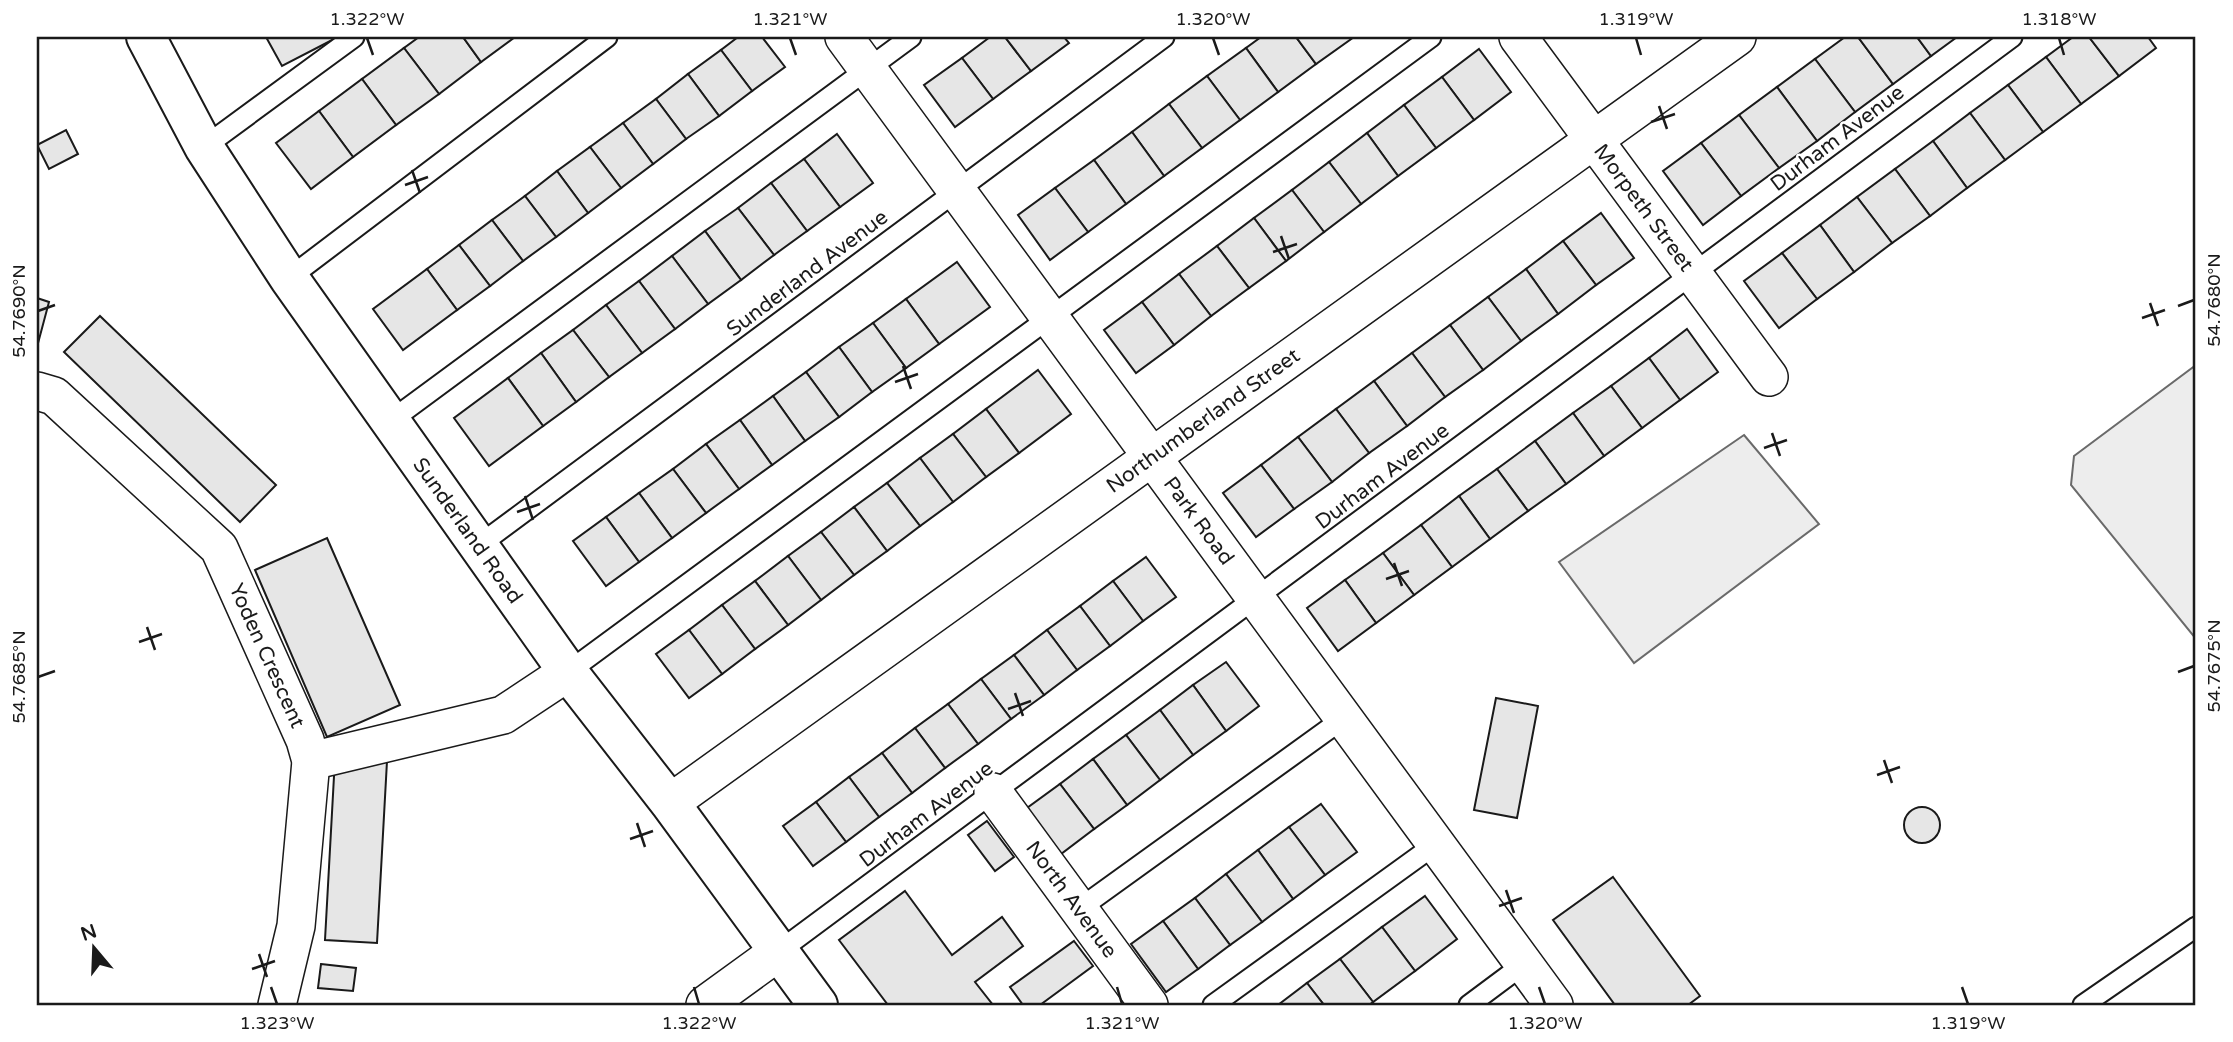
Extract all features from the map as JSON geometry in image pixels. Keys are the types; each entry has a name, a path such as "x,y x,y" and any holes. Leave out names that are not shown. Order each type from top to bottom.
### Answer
{"main road":[{"name":"Sunderland Road","path":"146,37 204,147 289,278 568,672 670,803 818,1005"}],"street":[{"name":"Park Road","path":"844,37 1554,1005"},
{"name":"Morpeth Street","path":"1518,37 1769,377"},
{"name":"Northumberland Street","path":"670,803 1737,37"},
{"name":"Yoden Crescent","path":"37,391 54,396 219,548 305,740 311,761 296,926 277,1005"},
{"path":"311,761 503,715 568,672"},
{"name":"North Avenue","path":"993,792 1149,1005"},
{"path":"705,1005 778,952"}],"lane":[{"path":"204,147 354,37"},
{"path":"289,278 607,37"},
{"path":"389,422 911,37"},
{"name":"Sunderland Avenue","path":"478,546 1164,37"},
{"path":"568,672 1431,37"},
{"name":"Durham Avenue","path":"778,952 2012,37"},
{"path":"1079,909 1344,718"},
{"path":"1213,1005 1436,844"},
{"path":"2083,1005 2196,927"},
{"path":"1469,1005 1524,964"}],"shaded area":[{"path":"2196,365 2196,639 2071,485 2074,456"},
{"path":"1744,435 1819,524 1634,663 1559,562"}],"building":[{"path":"266,37 338,37 282,66"},
{"path":"419,37 463,37 481,62 439,94 404,48"},
{"path":"463,37 515,37 481,62"},
{"path":"738,37 762,37 785,67 752,91 721,50"},
{"path":"990,37 1005,37 1031,71 993,99 962,58"},
{"path":"1005,37 1064,37 1069,43 1031,71"},
{"path":"1261,37 1296,37 1316,64 1278,92 1246,48"},
{"path":"1296,37 1354,37 1316,64"},
{"path":"1845,37 1858,37 1893,84 1855,112 1815,59"},
{"path":"1858,37 1917,37 1931,56 1893,84"},
{"path":"1917,37 1957,37 1931,56"},
{"path":"2073,37 2089,37 2119,76 2081,104 2046,57"},
{"path":"2089,37 2148,37 2156,48 2119,76"},
{"path":"404,48 439,94 396,125 362,79"},
{"path":"1246,48 1278,92 1240,120 1207,76"},
{"path":"1479,49 1511,92 1474,120 1442,77"},
{"path":"721,50 752,91 719,116 688,74"},
{"path":"2046,57 2081,104 2043,132 2008,85"},
{"path":"962,58 993,99 955,127 924,85"},
{"path":"1815,59 1855,112 1817,141 1777,87"},
{"path":"688,74 719,116 686,139 656,99"},
{"path":"1207,76 1240,120 1202,148 1169,104"},
{"path":"1442,77 1474,120 1436,148 1404,105"},
{"path":"362,79 396,125 353,157 319,111"},
{"path":"2008,85 2043,132 2005,160 1970,113"},
{"path":"1777,87 1817,141 1779,168 1739,115"},
{"path":"656,99 686,139 653,164 623,123"},
{"path":"1169,104 1202,148 1164,176 1132,132"},
{"path":"1404,105 1436,148 1398,176 1367,133"},
{"path":"319,111 353,157 311,189 276,143"},
{"path":"1970,113 2005,160 1967,188 1933,141"},
{"path":"1739,115 1779,168 1741,196 1701,143"},
{"path":"623,123 653,164 621,188 590,147"},
{"path":"66,130 78,154 49,169 37,145"},
{"path":"1132,132 1164,176 1126,204 1094,160"},
{"path":"1367,133 1398,176 1361,204 1329,162"},
{"path":"837,134 873,183 840,207 804,159"},
{"path":"1933,141 1967,188 1930,216 1895,169"},
{"path":"1701,143 1741,196 1703,225 1663,171"},
{"path":"590,147 621,188 588,213 557,171"},
{"path":"804,159 840,207 807,231 771,183"},
{"path":"1094,160 1126,204 1088,232 1055,188"},
{"path":"1329,162 1361,204 1324,232 1292,190"},
{"path":"1895,169 1930,216 1892,243 1857,197"},
{"path":"557,171 588,213 556,237 525,196"},
{"path":"771,183 807,231 774,255 738,208"},
{"path":"1055,188 1088,232 1050,260 1018,215"},
{"path":"1292,190 1324,232 1286,261 1254,218"},
{"path":"525,196 556,237 523,261 492,220"},
{"path":"1857,197 1892,243 1854,272 1820,225"},
{"path":"738,208 774,255 741,280 705,231"},
{"path":"1601,213 1634,258 1596,285 1563,241"},
{"path":"1254,218 1286,261 1249,288 1217,246"},
{"path":"492,220 523,261 490,286 459,245"},
{"path":"1820,225 1854,272 1817,299 1782,253"},
{"path":"705,231 741,280 708,304 672,256"},
{"path":"1563,241 1596,285 1558,314 1526,269"},
{"path":"459,245 490,286 457,310 427,269"},
{"path":"1217,246 1249,288 1211,316 1179,274"},
{"path":"1782,253 1817,299 1779,328 1744,281"},
{"path":"672,256 708,304 675,329 639,281"},
{"path":"957,262 990,307 939,344 906,299"},
{"path":"427,269 457,310 403,350 373,309"},
{"path":"1526,269 1558,314 1521,341 1488,297"},
{"path":"1179,274 1211,316 1174,345 1142,302"},
{"path":"639,281 675,329 642,353 606,305"},
{"path":"1488,297 1521,341 1483,370 1450,325"},
{"path":"37,298 49,302 37,347"},
{"path":"906,299 939,344 906,368 873,323"},
{"path":"1142,302 1174,345 1136,373 1104,330"},
{"path":"606,305 642,353 609,377 573,330"},
{"path":"100,316 276,485 240,522 64,352"},
{"path":"873,323 906,368 872,392 839,347"},
{"path":"1450,325 1483,370 1445,397 1412,353"},
{"path":"1687,329 1718,372 1680,400 1649,358"},
{"path":"573,330 609,377 576,402 541,353"},
{"path":"839,347 872,392 839,417 806,372"},
{"path":"541,353 576,402 543,426 508,378"},
{"path":"1412,353 1445,397 1407,426 1374,381"},
{"path":"1649,358 1680,400 1642,428 1611,386"},
{"path":"1038,370 1071,414 1019,453 986,409"},
{"path":"806,372 839,417 805,441 773,396"},
{"path":"508,378 543,426 489,466 454,418"},
{"path":"1374,381 1407,426 1369,453 1336,409"},
{"path":"1611,386 1642,428 1604,456 1573,413"},
{"path":"773,396 805,441 772,465 740,420"},
{"path":"986,409 1019,453 986,477 953,434"},
{"path":"1336,409 1369,453 1332,482 1298,437"},
{"path":"1573,413 1604,456 1566,484 1535,441"},
{"path":"740,420 772,465 739,489 706,444"},
{"path":"953,434 986,477 953,502 920,458"},
{"path":"1298,437 1332,482 1294,509 1261,465"},
{"path":"1535,441 1566,484 1528,511 1497,469"},
{"path":"706,444 739,489 706,513 673,469"},
{"path":"920,458 953,502 920,526 887,483"},
{"path":"1261,465 1294,509 1256,537 1223,493"},
{"path":"673,469 706,513 672,538 639,493"},
{"path":"1497,469 1528,511 1490,539 1459,496"},
{"path":"887,483 920,526 887,551 854,507"},
{"path":"639,493 672,538 639,562 606,517"},
{"path":"1459,496 1490,539 1452,567 1421,525"},
{"path":"854,507 887,551 854,575 821,532"},
{"path":"606,517 639,562 606,586 573,541"},
{"path":"1421,525 1452,567 1414,595 1383,553"},
{"path":"821,532 854,575 821,600 788,556"},
{"path":"327,538 400,705 327,737 255,570"},
{"path":"1383,553 1414,595 1376,623 1345,580"},
{"path":"788,556 821,600 788,625 755,581"},
{"path":"1146,557 1176,597 1143,621 1113,581"},
{"path":"1345,580 1376,623 1338,651 1307,608"},
{"path":"755,581 788,625 755,649 722,605"},
{"path":"1113,581 1143,621 1110,646 1080,606"},
{"path":"722,605 755,649 722,674 689,630"},
{"path":"1080,606 1110,646 1077,670 1047,630"},
{"path":"689,630 722,674 689,698 656,654"},
{"path":"1047,630 1077,670 1044,695 1014,655"},
{"path":"1014,655 1044,695 1011,719 981,679"},
{"path":"1226,662 1259,706 1226,731 1193,685"},
{"path":"981,679 1011,719 978,744 948,704"},
{"path":"1193,685 1226,731 1193,755 1160,710"},
{"path":"1496,698 1538,706 1517,818 1474,810"},
{"path":"948,704 978,744 945,768 915,728"},
{"path":"1160,710 1193,755 1160,780 1126,735"},
{"path":"915,728 945,768 912,793 882,753"},
{"path":"1126,735 1160,780 1127,805 1093,759"},
{"path":"882,753 912,793 879,817 849,777"},
{"path":"335,758 387,761 377,943 325,940"},
{"path":"1093,759 1127,805 1094,829 1060,784"},
{"path":"849,777 879,817 846,842 816,802"},
{"path":"1060,784 1094,829 1061,854 1027,808"},
{"path":"816,802 846,842 813,866 783,826"},
{"path":"1321,804 1357,852 1325,875 1289,827"},
{"path":"1922,807 1935,812 1940,825 1935,838 1922,843 1909,838 1904,825 1909,812"},
{"path":"987,821 1014,857 995,871 968,835"},
{"path":"1289,827 1325,875 1293,899 1258,850"},
{"path":"1258,850 1293,899 1262,922 1226,874"},
{"path":"1226,874 1262,922 1230,945 1195,898"},
{"path":"1613,877 1700,996 1688,1005 1615,1005 1553,920"},
{"path":"905,891 952,955 1002,917 1023,946 975,982 993,1005 888,1005 839,940"},
{"path":"1425,896 1457,939 1415,971 1382,927"},
{"path":"1195,898 1230,945 1198,969 1163,921"},
{"path":"1163,921 1198,969 1166,992 1131,944"},
{"path":"1382,927 1415,971 1373,1002 1340,959"},
{"path":"1074,941 1093,966 1040,1005 1023,1005 1010,987"},
{"path":"1340,959 1373,1002 1369,1005 1324,1005 1307,983"},
{"path":"321,964 356,968 353,991 318,988"},
{"path":"1307,983 1324,1005 1278,1005"}]}
